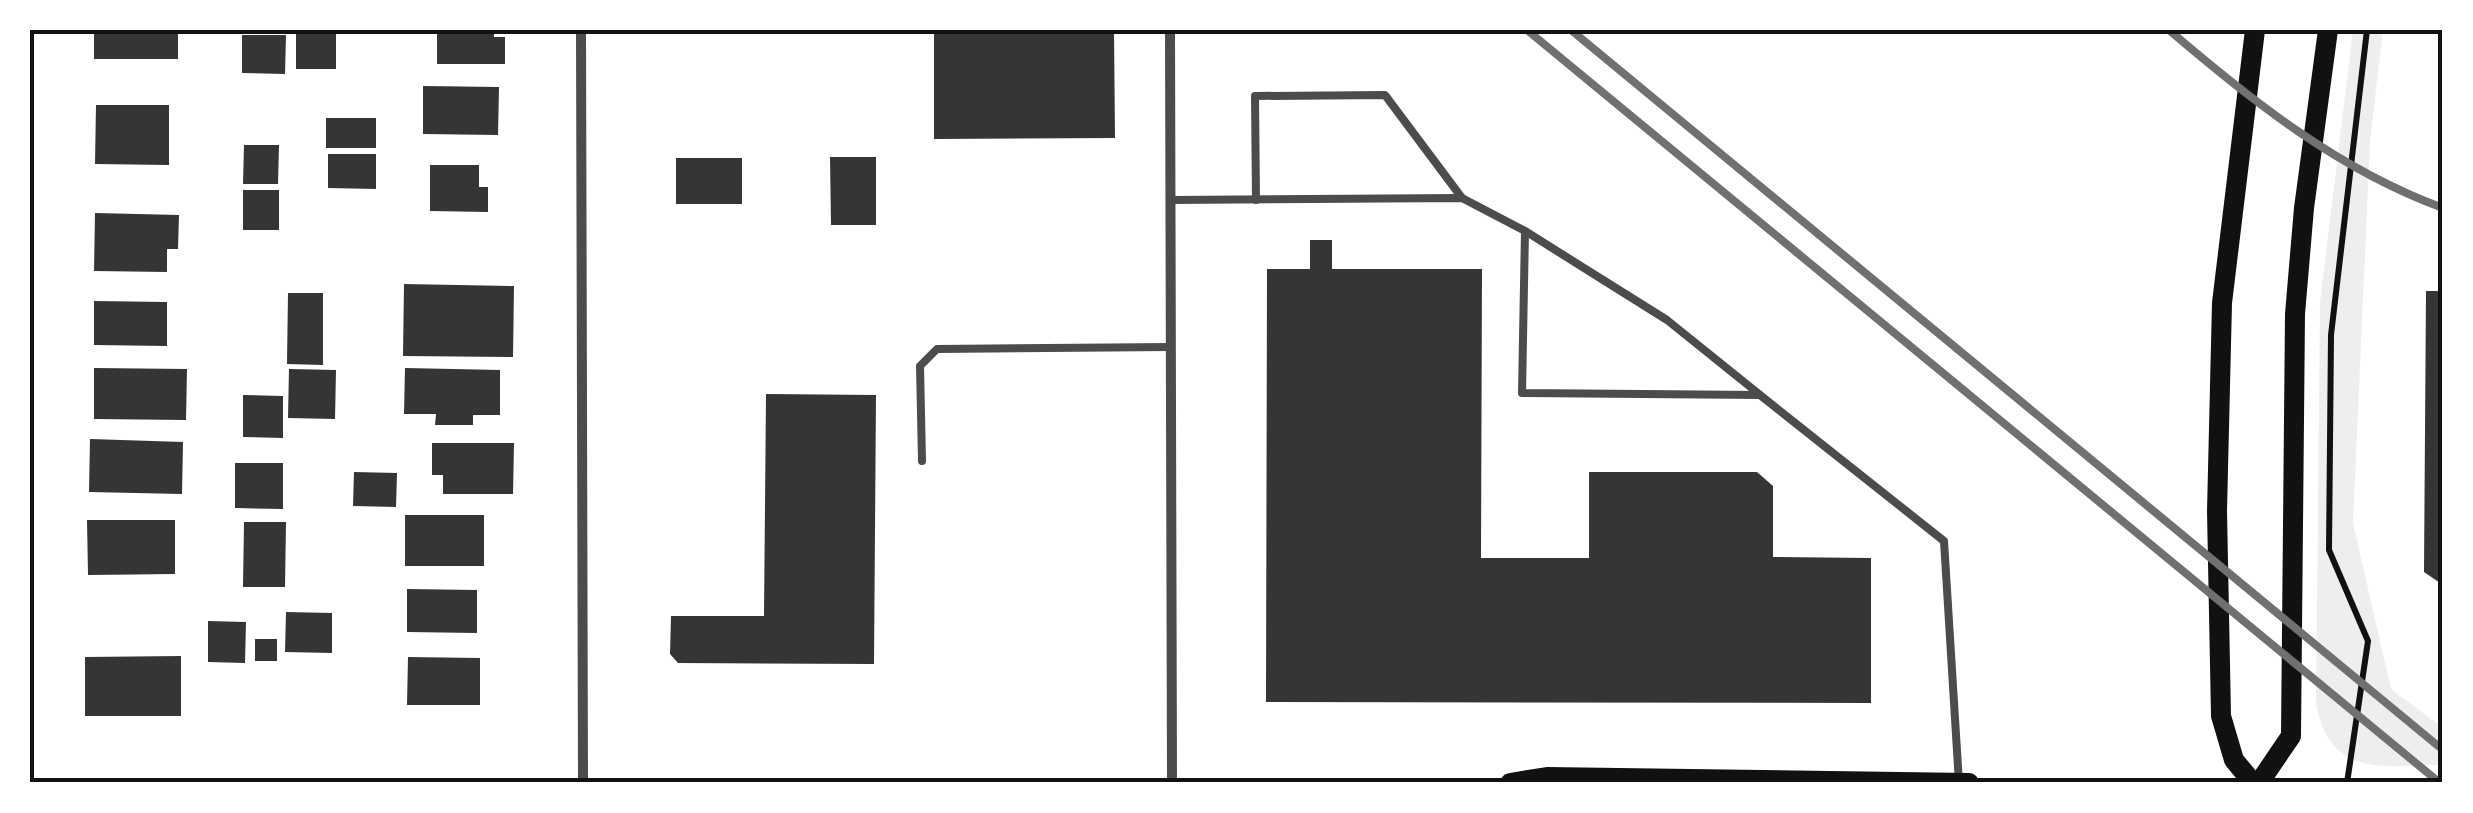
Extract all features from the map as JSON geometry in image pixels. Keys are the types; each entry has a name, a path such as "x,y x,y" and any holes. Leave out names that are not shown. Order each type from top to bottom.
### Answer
{"main road":[{"path":"2255,30 2222,303 2218,511 2221,716 2234,760 2256,783 2290,736 2295,314 2304,208 2328,30"},
{"path":"1510,783 1547,777 1969,783"}],"street":[{"path":"582,30 583,783"},
{"path":"1170,30 1172,783"}],"lane":[{"path":"1256,200 1255,96 1385,96 1462,198 1525,230 1667,320 1944,541 1959,783"},
{"path":"1170,200 1462,198"},
{"path":"1525,230 1522,392 1760,394"},
{"path":"922,461 920,366 937,348 1170,347"}],"path":[{"path":"2347,783 2368,641 2329,550 2330,336 2367,30"}],"shaded area":[{"path":"2353,30 2383,30 2370,141 2353,523 2391,689 2443,728 2443,765 2380,766 2346,756 2323,727 2316,703 2320,303"}],"building":[{"path":"94,30 178,30 178,59 94,59"},
{"path":"437,30 494,30 494,37 505,37 505,64 437,64"},
{"path":"934,30 1114,30 1115,138 934,139"},
{"path":"296,31 336,31 336,69 296,69"},
{"path":"242,35 286,35 285,74 242,73"},
{"path":"423,86 499,87 498,135 423,134"},
{"path":"96,105 169,105 169,165 95,164"},
{"path":"326,118 376,118 376,148 326,148"},
{"path":"244,145 279,145 278,184 243,184"},
{"path":"328,154 376,154 376,189 328,188"},
{"path":"830,157 876,157 876,225 831,225"},
{"path":"676,158 742,158 742,204 676,204"},
{"path":"430,165 479,165 479,187 488,187 488,212 430,211"},
{"path":"243,190 279,190 279,230 243,230"},
{"path":"95,213 179,215 178,249 167,249 167,272 94,271"},
{"path":"1310,240 1332,240 1332,269 1482,269 1481,558 1589,558 1589,472 1757,472 1773,486 1773,557 1871,558 1871,703 1266,702 1267,269 1310,269"},
{"path":"404,284 514,286 513,357 403,356"},
{"path":"2426,291 2443,291 2443,585 2424,572"},
{"path":"288,293 323,293 323,365 287,364"},
{"path":"94,301 167,302 167,346 94,345"},
{"path":"94,368 187,369 186,420 94,419"},
{"path":"405,368 500,370 500,415 473,415 473,425 435,425 436,414 404,414"},
{"path":"289,369 336,370 335,419 288,418"},
{"path":"766,394 876,395 874,664 678,663 670,654 671,616 764,616"},
{"path":"243,395 283,396 283,438 243,437"},
{"path":"90,439 183,442 182,494 89,492"},
{"path":"432,443 514,443 513,494 443,494 443,475 432,475"},
{"path":"235,463 283,463 283,509 235,508"},
{"path":"354,472 397,473 396,507 353,506"},
{"path":"405,515 484,515 484,566 405,566"},
{"path":"87,520 175,520 175,574 88,575"},
{"path":"244,522 286,522 285,587 243,587"},
{"path":"407,589 477,590 477,633 407,632"},
{"path":"286,612 332,613 332,653 285,652"},
{"path":"208,621 246,622 245,663 208,662"},
{"path":"255,639 277,639 277,661 255,661"},
{"path":"181,656 181,716 85,716 85,657"},
{"path":"408,657 480,658 480,705 407,705"}],"railway":[{"path":"1527,30 2440,783"},
{"path":"1571,30 2443,750"},
{"path":"2169,30 2265,108 2332,154 2443,208"}]}
